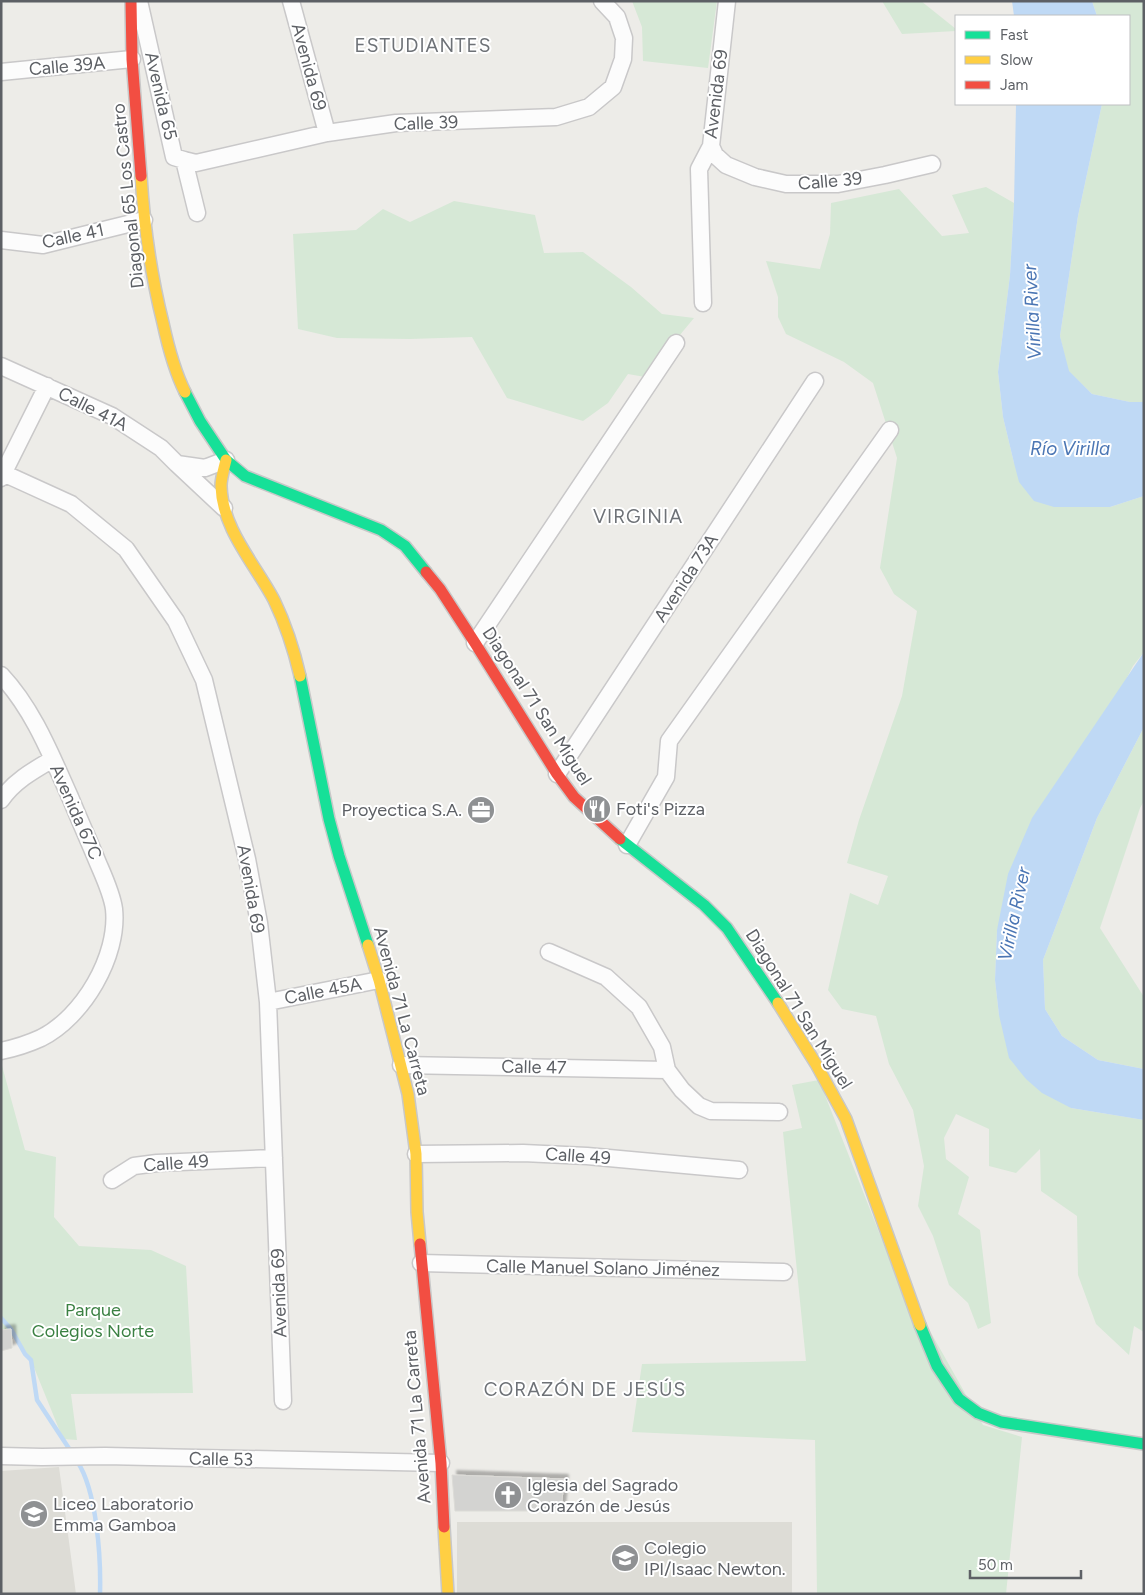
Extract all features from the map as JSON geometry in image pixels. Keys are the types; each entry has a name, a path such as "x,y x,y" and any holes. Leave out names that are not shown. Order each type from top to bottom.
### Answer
{"main road":[{"name":"Diagonal 65 Los Castro","path":"131,1 132,59 144,220 157,300 169,350 180,382 200,421 226,460"},
{"name":"Avenida 71 La Carreta","path":"226,460 221,486 224,508 230,523 273,599 288,631 297,663 328,819 338,856 379,980 408,1094 416,1154 417,1212 440,1463 448,1594"},
{"name":"Diagonal 71 San Miguel","path":"226,460 245,476 381,530 405,546 440,589 556,774 574,796 627,845 704,905 727,928 784,1012 816,1064 846,1119 911,1302 937,1366 959,1399 978,1413 1001,1422 1144,1444"}],"street":[{"name":"Avenida 65","path":"139,1 174,157 184,160 197,213"},
{"name":"Avenida 69","path":"291,1 327,133"},
{"name":"Calle 39","path":"184,160 196,163 327,133 396,123 556,117 589,107 613,87 623,59 624,38 617,17 602,1"},
{"name":"Avenida 69","path":"703,303 699,169 711,146 727,1"},
{"name":"Calle 39A","path":"1,72 132,59"},
{"name":"Calle 39","path":"711,146 715,155 726,165 755,177 786,184 838,184 932,164"},
{"name":"Calle 41","path":"1,240 43,245 144,220"},
{"path":"475,643 676,343"},
{"name":"Calle 41A","path":"1,366 112,416 161,448 224,508"},
{"name":"Avenida 73A","path":"556,774 816,381"},
{"path":"2,475 47,386"},
{"path":"627,845 666,777 669,742 890,430"},
{"path":"176,464 204,468 226,460"},
{"name":"Avenida 69","path":"2,475 71,504 126,549 176,621 204,680 247,859 259,923 268,1002 284,1401"},
{"name":"Avenida 67C","path":"1,675 15,690 30,714 53,759 106,881 114,910 113,939 106,960 94,985 76,1009 60,1025 42,1038 1,1051"},
{"path":"1,800 24,776 53,759"},
{"path":"549,952 606,976 638,1007 662,1047 667,1070 682,1090 699,1106 711,1111 779,1112"},
{"name":"Calle 45A","path":"268,1002 379,980"},
{"name":"Calle 47","path":"401,1065 667,1070"},
{"name":"Calle 49","path":"416,1154 523,1153 587,1156 740,1170"},
{"name":"Calle 49","path":"112,1180 134,1166 158,1163 274,1158"},
{"name":"Calle Manuel Solano Jiménez","path":"422,1263 784,1272"},
{"name":"Calle 53","path":"1,1456 105,1456 440,1463"}],"shaded area":[{"name":"Liceo Laboratorio Emma Gamboa","path":"59,1467 76,1594 1,1594 1,1471"},
{"name":"Colegio IPI/Isaac Newton.","path":"457,1522 792,1522 792,1594 457,1594"}],"green space":[{"path":"632,1 717,1 708,68 643,61 642,27"},
{"path":"882,1 921,1 955,28 955,31 902,34"},
{"path":"1092,1 1144,1 1144,402 1130,402 1092,394 1068,371 1060,336 1078,216 1102,105 1130,105 1130,15 1097,15"},
{"path":"986,187 1014,203 1010,275 998,372 1003,417 1014,463 1110,507 1144,496 1144,652 1133,666 997,930 995,980 999,1015 1071,1108 1144,1120 1144,1332 1134,1326 1129,1355 1096,1324 1078,1275 1077,1216 1041,1191 1040,1149 1016,1173 989,1166 989,1129 956,1114 944,1138 946,1159 969,1177 958,1214 980,1230 991,1323 978,1329 968,1303 949,1285 933,1236 918,1206 924,1166 913,1110 889,1064 876,1016 842,1009 828,990 850,893 878,905 888,876 847,863 859,820 902,696 917,611 894,594 880,568 897,458 873,383 844,362 786,334 778,317 778,297 766,261 820,269 830,234 831,203 899,189 942,236 969,233 952,195"},
{"path":"454,201 535,215 544,253 583,252 631,287 662,314 694,318 645,377 628,374 608,403 583,421 507,398 472,337 410,339 337,338 298,329 293,234 356,230 383,209 410,222"},
{"path":"1144,727 1144,801 1100,928 1144,997 1144,1069 1098,1060 1062,1036 1045,1009 1043,960 1097,818"},
{"name":"Parque Colegios Norte","path":"1,1062 25,1150 56,1157 54,1217 79,1246 151,1250 186,1266 193,1393 71,1394 77,1440 63,1439 31,1360 11,1329 1,1330"},
{"path":"819,1080 890,1260 983,1425 1022,1437 1006,1594 817,1594 815,1440 632,1432 642,1364 806,1361 783,1132 802,1128 792,1085"}],"water":[{"path":"1012,1 1092,1 1097,15 1014,15"},
{"name":"Río Virilla","path":"1016,105 1102,105 1078,216 1060,336 1069,371 1092,394 1130,402 1144,402 1144,496 1110,507 1054,507 1034,501 1019,482 1003,417 998,372 1010,275"},
{"name":"Virilla River","path":"1144,652 1144,727 1097,818 1043,960 1045,1009 1062,1036 1098,1060 1144,1069 1144,1120 1071,1108 1042,1093 1026,1079 1009,1058 999,1015 995,980 997,930 1008,874 1032,818"}],"building":[{"path":"11,1329 12,1348 1,1351 1,1330"},
{"name":"Iglesia del Sagrado Corazón de Jesús","path":"452,1475 564,1479 561,1511 455,1511"}],"waterway":[{"path":"1,1318 11,1329 25,1354 31,1360 37,1400 72,1453"},
{"path":"77,1461 84,1474 93,1507 100,1562 100,1594"}],"traffic: fast":[{"path":"185,392 200,421 226,460 245,476 381,530 405,546 426,572"},
{"path":"300,676 329,819 368,945"},
{"path":"620,839 704,905 727,928 778,1003"},
{"path":"920,1325 937,1366 959,1399 978,1413 1001,1422 1144,1444"}],"traffic: slow":[{"path":"141,176 146,231 155,287 172,358 185,392"},
{"path":"226,460 221,486 227,517 241,546 274,600 289,638 300,676"},
{"path":"368,945 379,980 408,1094 416,1154 417,1212 420,1244"},
{"path":"778,1003 816,1064 846,1119 920,1325"},
{"path":"444,1527 448,1594"}],"traffic: jam":[{"path":"131,1 132,59 141,176"},
{"path":"426,572 440,589 557,774 574,797 620,839"},
{"path":"420,1244 441,1463 444,1527"}],"place":[{"name":"Foti's Pizza","path":"597,809"},
{"name":"Proyectica S.A.","path":"481,810"},
{"name":"Iglesia del Sagrado Corazón de Jesús","path":"508,1495"},
{"name":"Liceo Laboratorio Emma Gamboa","path":"34,1514"},
{"name":"Colegio IPI/Isaac Newton.","path":"625,1558"}],"district":[{"name":"ESTUDIANTES","path":"423,45"},
{"name":"VIRGINIA","path":"638,516"},
{"name":"CORAZÓN DE JESÚS","path":"585,1389"}]}
